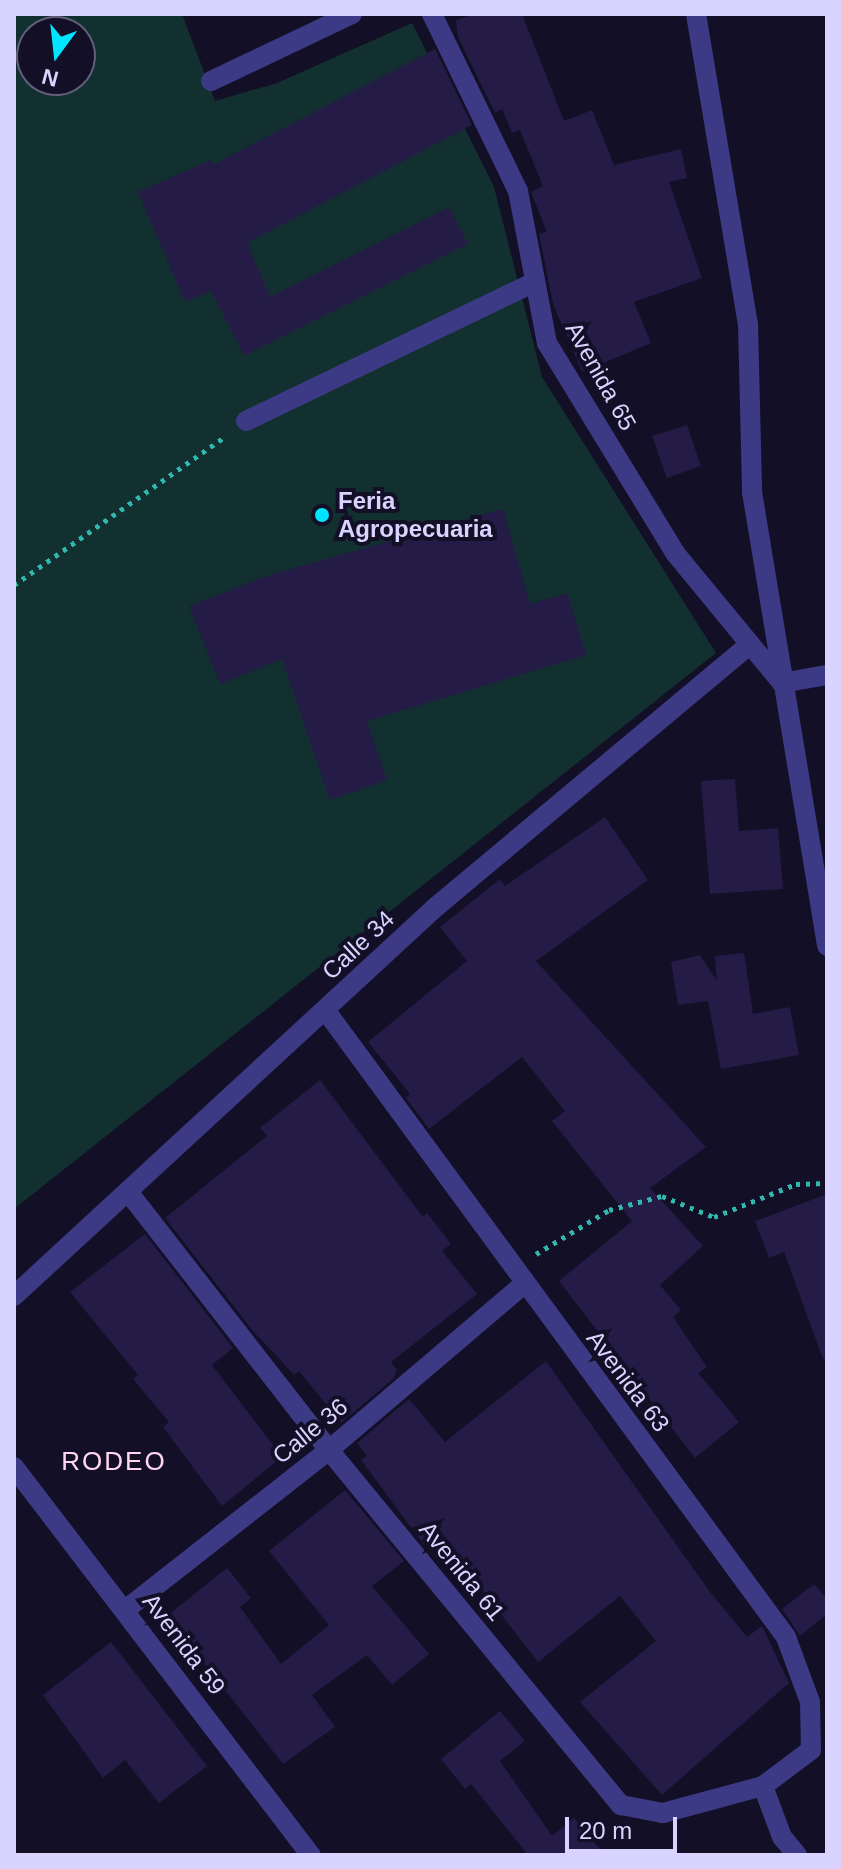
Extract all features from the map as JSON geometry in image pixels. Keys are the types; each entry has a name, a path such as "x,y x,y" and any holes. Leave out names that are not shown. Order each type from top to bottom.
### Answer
{"street":[{"path":"211,81 352,14"},
{"name":"Avenida 65","path":"432,14 518,191 531,284 547,343 675,553 782,683"},
{"name":"Avenida 65","path":"696,14 748,324 752,492 827,946"},
{"path":"246,421 531,284"},
{"name":"Calle 34","path":"14,1296 437,906 750,644"},
{"path":"782,683 827,675"},
{"name":"Avenida 63","path":"326,1011 517,1277 786,1637 810,1702 811,1750 763,1786"},
{"name":"Avenida 61","path":"129,1193 329,1450 621,1805 663,1813 763,1786"},
{"name":"Calle 36","path":"125,1610 329,1450 517,1277"},
{"name":"Avenida 59","path":"14,1467 311,1855"},
{"path":"763,1786 782,1837 797,1855"}],"path":[{"path":"14,585 246,421"},
{"path":"517,1277 609,1210 662,1196 714,1217 796,1184 827,1183"}],"green space":[{"name":"Feria Agropecuaria","path":"14,14 182,14 215,101 277,83 412,23 494,187 542,377 716,653 14,1209"}],"building":[{"path":"476,14 522,14 564,121 592,110 614,165 681,149 687,178 669,182 702,278 634,302 651,343 582,372 553,304 539,234 547,232 531,192 543,186 520,130 512,133 502,109 495,113 458,37 456,20"},
{"path":"435,49 472,125 247,243 270,297 449,207 468,244 244,356 211,291 185,302 138,192 211,160 213,165"},
{"path":"687,425 701,466 667,478 652,436"},
{"path":"503,509 530,604 567,593 586,655 367,721 387,780 330,800 282,659 220,684 189,606 266,576"},
{"path":"735,779 739,831 778,828 783,889 710,894 701,781"},
{"path":"605,817 648,880 536,961 706,1147 650,1188 703,1246 660,1285 681,1310 673,1317 707,1367 698,1373 739,1422 695,1458 559,1281 632,1221 552,1121 565,1111 522,1057 429,1129 406,1098 410,1094 368,1042 467,961 440,927 500,879 505,886"},
{"path":"744,953 753,1014 790,1007 799,1055 721,1069 708,1001 678,1005 671,962 700,955 717,981 715,956"},
{"path":"320,1080 423,1217 427,1213 451,1244 442,1251 477,1294 391,1362 397,1370 393,1379 341,1423 299,1371 294,1375 253,1331 165,1218 267,1136 260,1128"},
{"path":"827,1194 827,1359 823,1359 784,1252 769,1258 755,1221"},
{"path":"145,1234 233,1348 212,1365 282,1457 222,1506 163,1427 169,1422 133,1379 138,1375 70,1292"},
{"path":"546,1361 710,1592 747,1637 762,1626 789,1683 662,1795 580,1702 656,1641 620,1596 538,1662 470,1574 462,1580 431,1540 424,1545 361,1460 367,1456 357,1443 409,1399 445,1442"},
{"path":"345,1490 404,1561 372,1586 429,1654 392,1685 367,1655 312,1695 335,1727 283,1764 167,1616 227,1568 251,1598 240,1607 281,1664 329,1625 269,1551"},
{"path":"814,1584 827,1599 827,1614 800,1636 782,1609"},
{"path":"111,1642 207,1766 159,1803 125,1760 103,1778 43,1695"},
{"path":"500,1711 525,1741 500,1761 552,1836 574,1818 605,1855 528,1855 471,1784 465,1789 441,1759"}],"place":[{"name":"Feria Agropecuaria","path":"322,515"}],"district":[{"name":"RODEO","path":"114,1462"}]}
